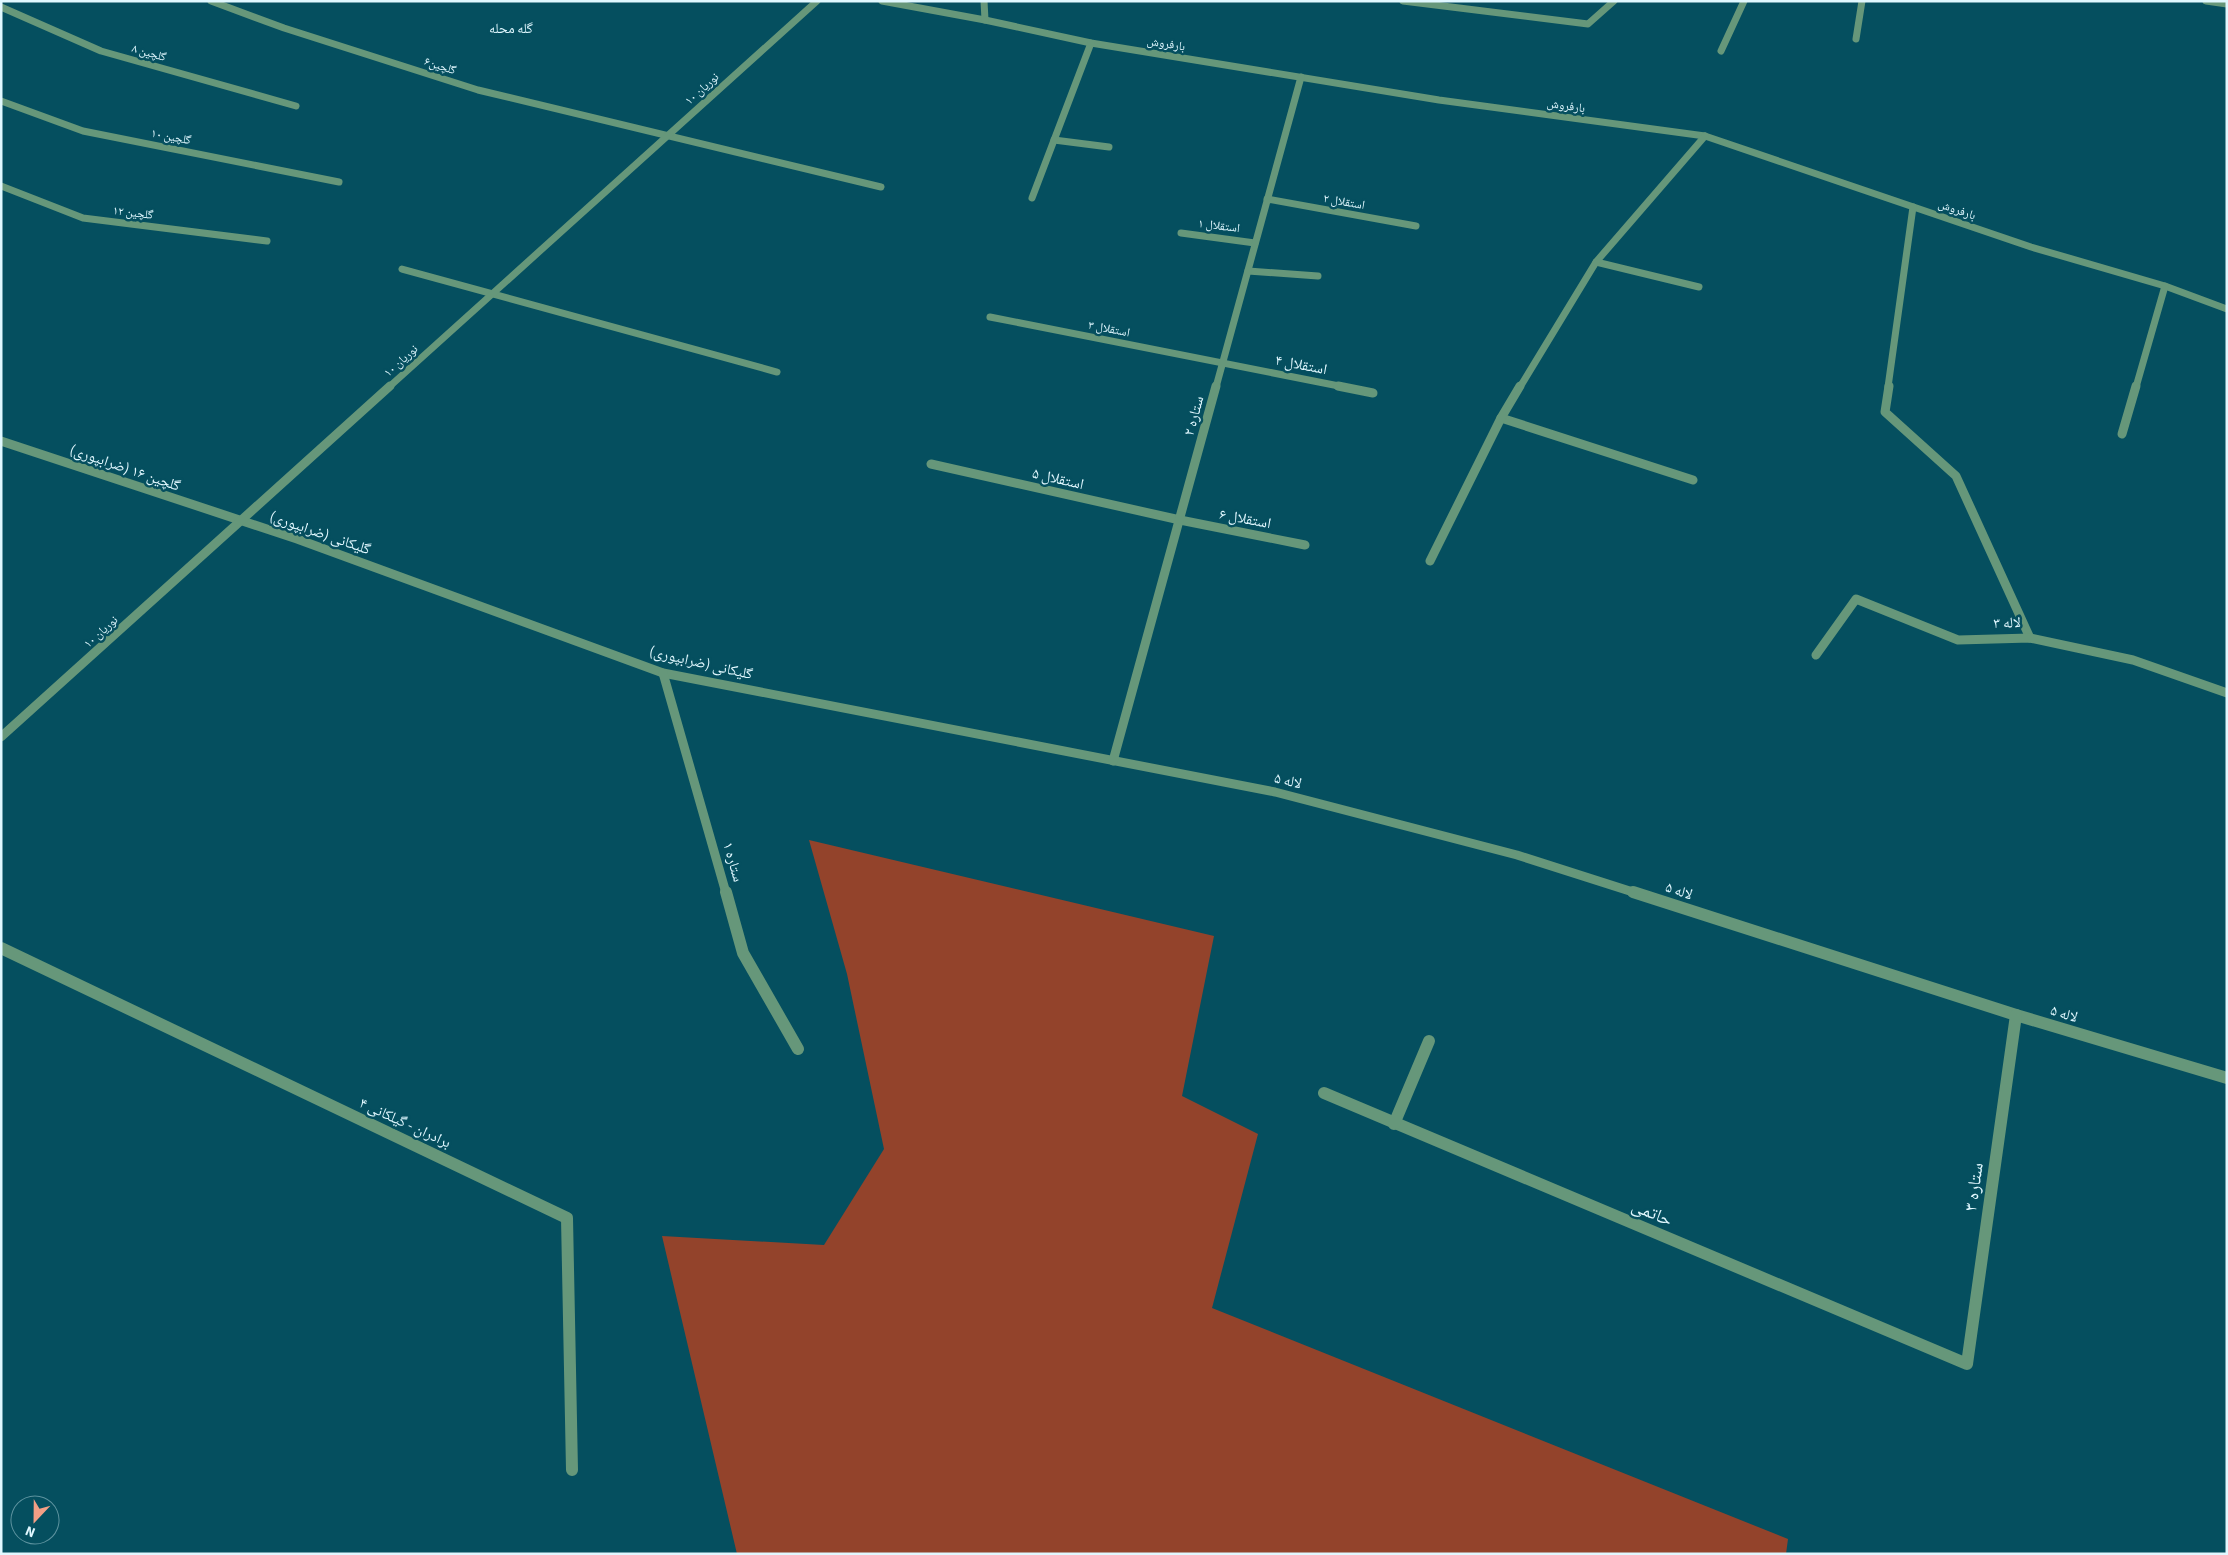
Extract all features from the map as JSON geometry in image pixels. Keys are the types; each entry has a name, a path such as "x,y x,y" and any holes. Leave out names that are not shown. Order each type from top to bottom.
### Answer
{"street":[{"name":"گلچین۶","path":"211,1 284,28 478,90 880,187"},
{"name":"نوریان ۱۰","path":"1,737 817,1"},
{"name":"بارفروش","path":"882,1 985,20 1091,43 1439,100 1705,136 2031,247 2165,286 2227,309"},
{"path":"984,1 985,20"},
{"path":"1403,1 1588,24 1614,1"},
{"path":"1463,9 1465,1"},
{"path":"1721,51 1744,1"},
{"path":"1856,39 1862,1"},
{"path":"2206,1 2227,4"},
{"name":"گلچین ۸","path":"1,7 101,51 296,106"},
{"path":"1032,198 1091,43"},
{"name":"ستاره ۲","path":"1113,761 1301,77"},
{"name":"گلچین ۱۰","path":"1,101 83,131 340,182"},
{"path":"1430,561 1501,418 1596,262 1705,136"},
{"path":"1054,140 1109,147"},
{"name":"گلچین ۱۲","path":"1,186 83,218 267,241"},
{"name":"استقلال ۲","path":"1267,199 1416,226"},
{"path":"1913,207 1885,412 1956,476 2030,638"},
{"name":"استقلال ۱","path":"1181,233 1255,242"},
{"path":"1596,262 1699,287"},
{"path":"402,269 777,372"},
{"path":"1248,271 1318,276"},
{"path":"2122,434 2165,286"},
{"name":"استقلال ۳","path":"990,317 1223,363"},
{"name":"استقلال ۴","path":"1223,363 1373,393"},
{"path":"1501,418 1692,480"},
{"name":"گلچین ۱۶ (ضرابپوری)","path":"1,440 240,521"},
{"name":"استقلال ۵","path":"931,464 1180,520"},
{"name":"استقلال ۶","path":"1180,520 1305,545"},
{"name":"گلیکانی (ضرابپوری)","path":"240,521 297,539 663,673 1113,761"},
{"name":"لاله ۳","path":"1816,655 1856,599 1958,640 2030,638 2133,660 2227,693"},
{"name":"ستاره ۱","path":"663,673 743,953 798,1049"},
{"name":"لاله ۵","path":"1113,761 1275,792 1517,855 2016,1015 2227,1078"},
{"name":"برادران - گیلکانی ۴","path":"1,948 568,1218 572,1470"},
{"name":"ستاره ۳","path":"1967,1364 2016,1015"},
{"path":"1394,1124 1429,1040"},
{"name":"حاتمی","path":"1324,1094 1967,1364"}],"shaded area":[{"path":"809,840 1214,936 1182,1096 1258,1134 1212,1308 1788,1539 1786,1554 737,1554 662,1236 824,1245 884,1149 847,974"}],"district":[{"name":"گله محله","path":"511,29"}]}
